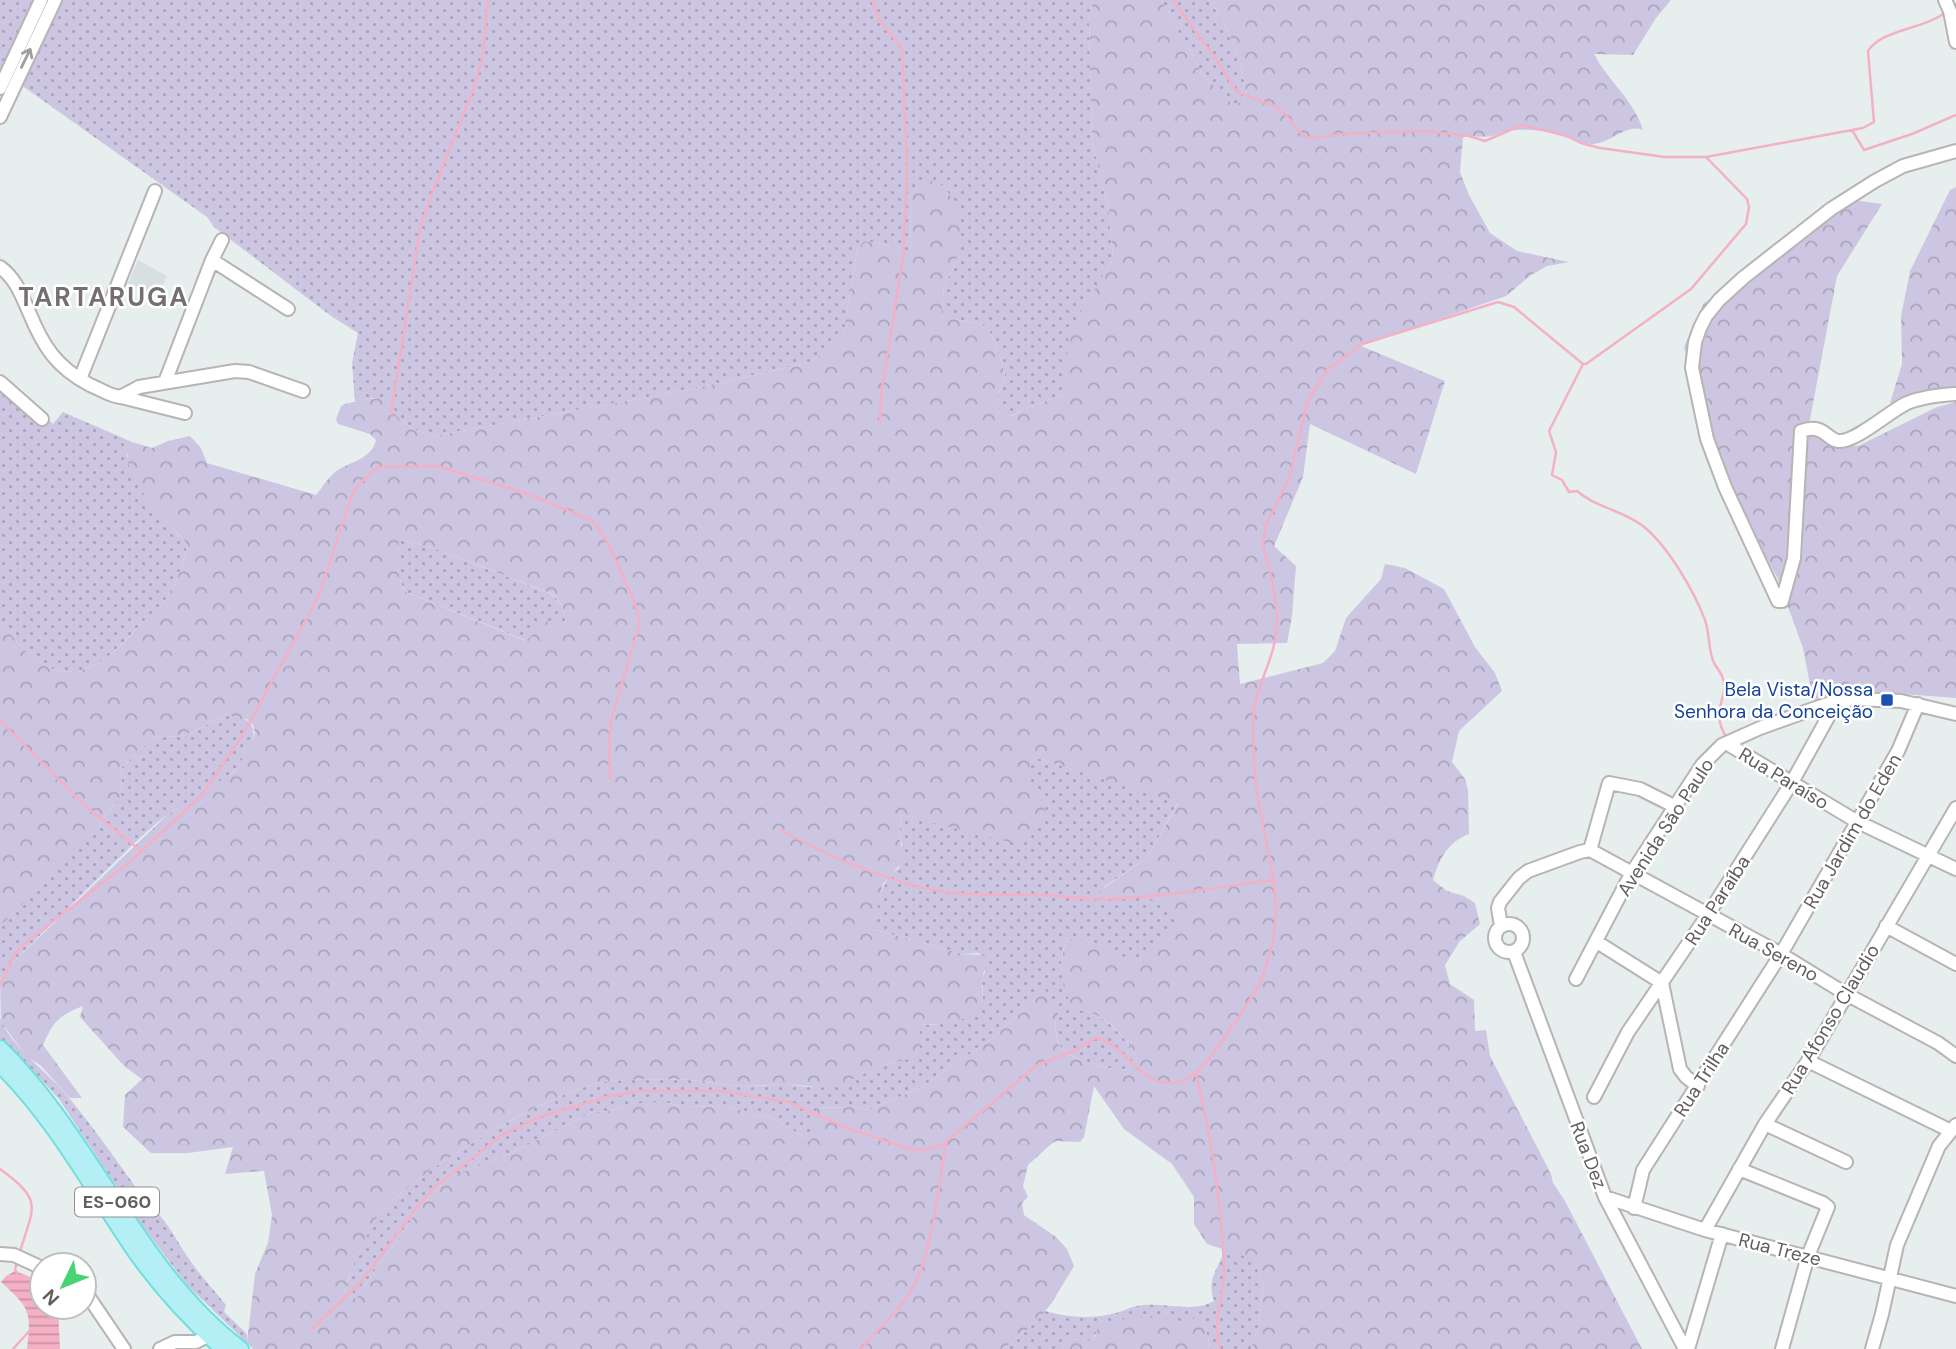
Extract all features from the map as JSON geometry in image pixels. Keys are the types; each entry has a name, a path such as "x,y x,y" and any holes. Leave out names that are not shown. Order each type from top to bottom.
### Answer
{"main road":[{"name":"ES-060","path":"0,1048 67,1128 155,1260 176,1286 241,1349"},
{"name":"ES-060","path":"0,1065 48,1121 139,1256 176,1302 223,1349"}],"street":[{"path":"0,88 41,0"},
{"path":"0,117 55,0"},
{"path":"1945,0 1956,42"},
{"path":"1956,151 1895,170 1831,209 1743,278 1719,300 1700,328 1695,342 1692,368 1707,439 1725,487 1756,549 1777,600 1782,601 1794,558 1801,431 1821,430 1836,441 1843,441 1907,404 1923,398 1956,394"},
{"path":"80,379 155,191"},
{"path":"165,382 222,240"},
{"path":"212,260 288,309"},
{"path":"0,267 15,282 37,331 65,370 113,396 185,412"},
{"path":"121,397 139,387 243,371 303,391"},
{"path":"0,382 42,419"},
{"name":"Avenida São Paulo","path":"1576,979 1631,874 1702,765 1714,751 1760,728 1837,701 1879,699 1918,704 1956,714"},
{"name":"Rua Paraíba","path":"1594,1097 1628,1032 1707,916 1791,784 1837,701"},
{"name":"Rua Jardim do Eden","path":"1781,954 1898,751 1918,704"},
{"name":"Rua Paraíso","path":"1726,743 1856,821 1956,869"},
{"path":"1501,926 1498,915 1500,902 1519,878 1528,871 1590,850 1609,783 1640,789 1676,807"},
{"name":"Rua Afonso Claudio","path":"1705,1230 1956,808"},
{"name":"Rua Sereno","path":"1590,850 1781,954 1956,1056"},
{"path":"1513,924 1522,932 1523,944 1514,952 1506,952 1496,945 1496,933 1501,926 1513,924"},
{"path":"1886,926 1956,964"},
{"path":"1597,942 1662,982 1680,1069 1698,1086"},
{"name":"Rua Dez","path":"1514,952 1605,1198 1686,1349"},
{"name":"Rua Trilha","path":"1634,1208 1643,1170 1781,954"},
{"path":"1808,1060 1953,1128 1939,1146 1903,1228 1894,1254 1872,1349"},
{"path":"1766,1124 1846,1162"},
{"path":"1739,1169 1826,1206 1827,1213 1808,1256 1782,1349"},
{"name":"Rua Treze","path":"1605,1198 1705,1230 1956,1296"},
{"path":"1686,1349 1722,1234"},
{"path":"0,1254 14,1255 28,1262"},
{"path":"98,1311 124,1349"},
{"path":"160,1349 175,1342 196,1342 208,1336"}],"shaded area":[{"path":"138,260 167,276 157,296 128,283"},
{"path":"15,1271 28,1276 28,1318 23,1304 1,1282"},
{"path":"28,1321 59,1321 60,1349 27,1349"}],"green space":[{"path":"0,0 1093,0 1089,20 1092,141 1109,211 1113,259 1070,331 1064,394 1011,416 999,413 997,400 1005,374 987,326 941,316 944,285 955,265 910,194 911,256 886,245 864,241 857,250 843,339 811,362 692,389 434,436 401,420 390,401 373,398 355,402 352,363 358,333 331,316 214,227 207,217 0,70"},
{"path":"1093,0 1161,0 1203,75 1232,104 1246,102 1243,75 1230,36 1209,0 1671,0 1656,18 1633,55 1594,54 1634,109 1643,130 1630,129 1591,144 1549,132 1531,130 1514,130 1484,137 1467,135 1463,138 1460,172 1490,233 1517,251 1569,262 1547,266 1531,275 1506,296 1361,346 1445,381 1416,474 1310,424 1303,477 1274,546 1296,566 1287,643 1237,644 1240,684 1323,663 1335,651 1346,618 1381,579 1385,564 1405,568 1444,589 1475,647 1495,673 1502,691 1459,731 1452,762 1465,779 1468,790 1469,834 1445,852 1433,880 1447,891 1464,896 1475,903 1480,924 1460,941 1445,965 1450,984 1474,1000 1475,1031 1486,1030 1490,1056 1551,1174 1553,1183 1642,1349 1251,1349 1259,1324 1263,1283 1253,1259 1207,1244 1194,1224 1194,1197 1172,1164 1124,1129 1094,1086 1084,1137 1080,1142 1056,1141 1050,1145 1028,1165 1023,1186 1028,1197 1022,1203 1024,1215 1056,1237 1067,1249 1074,1266 1051,1304 1036,1322 1003,1349 253,1349 247,1343 255,1274 268,1243 272,1215 264,1171 225,1174 233,1147 188,1153 151,1153 123,1127 125,1095 142,1079 125,1067 80,1017 83,1006 58,1020 43,1045 82,1098 70,1098 40,1065 27,1057 1,1022 0,980 11,964 167,815 234,772 252,743 255,733 253,725 247,719 227,715 192,732 153,738 122,767 121,795 98,827 0,926 0,622 40,662 57,670 71,672 96,665 107,657 166,599 180,571 187,545 135,480 128,456 132,442 152,448 190,436 201,448 207,463 316,495 334,473 364,457 376,440 370,434 338,424 336,419 341,406 345,404 385,399 390,401 401,420 434,436 692,389 811,362 843,338 857,250 864,241 886,245 911,255 910,194 925,179 944,186 960,211 961,237 955,265 944,285 941,316 987,326 1005,374 997,400 999,413 1012,416 1064,394 1069,331 1113,259 1109,211 1092,141 1089,20","holes":["399,539 436,549 550,593 563,609 566,629 547,621 526,641 406,592 399,573","1034,757 1178,803 1148,857 1098,892 1104,896 1147,897 1183,917 1142,964 1097,943 1078,939 1066,939 1064,950 1063,983 1074,1010 1094,1014 1119,1032 1137,1057 1130,1069 1113,1069 1092,1064 1064,1051 1056,1035 1055,1018 1058,1014 1044,987 1028,1007 989,1041 920,1088 869,1110 850,1107 817,1108 810,1124 811,1141 767,1115 756,1116 729,1106 686,1107 647,1102 610,1111 593,1112 505,1156 454,1175 443,1183 415,1213 356,1299 345,1293 353,1266 369,1232 378,1216 396,1198 421,1177 486,1134 555,1098 610,1081 629,1080 690,1080 741,1086 785,1084 832,1087 915,1055 920,1051 920,1024 947,1023 975,1013 983,999 985,955 962,954 872,929 883,884 904,860 899,834 902,815 1017,844 1030,838 1046,814 1042,803 1024,780"]},
{"path":"1161,0 1209,0 1224,23 1235,48 1243,75 1246,102 1232,105 1203,75"},
{"path":"1956,187 1956,386 1890,403 1902,364 1901,316 1910,271 1950,190"},
{"path":"1853,200 1882,204 1837,276 1808,430 1837,444 1858,446 1937,407 1956,402 1956,698 1863,691 1814,705 1803,648 1778,579 1728,487 1684,347 1704,303 1747,278"},
{"path":"0,375 53,424 63,412 132,442 127,456 154,506 187,545 177,578 163,603 115,651 94,666 82,670 57,670 40,663 0,622"},
{"path":"399,539 436,549 549,593 563,609 566,630 547,621 527,641 406,592 399,573"},
{"path":"227,715 240,717 253,728 252,745 241,763 219,784 167,815 145,833 11,964 0,980 0,926 98,827 121,795 122,767 153,738 192,732"},
{"path":"1034,757 1178,802 1148,857 1104,887 1104,896 1147,896 1184,917 1142,965 1097,944 1077,939 1066,939 1063,951 1062,976 1069,991 1080,1010 1106,1021 1127,1041 1137,1057 1130,1069 1092,1064 1065,1051 1057,1040 1055,1019 1044,988 1028,1007 989,1041 920,1088 869,1110 850,1107 817,1108 811,1141 767,1115 756,1116 729,1106 686,1107 668,1103 626,1105 610,1111 593,1112 505,1156 454,1175 443,1183 415,1213 356,1299 345,1293 353,1265 369,1231 378,1216 396,1198 452,1156 521,1115 555,1099 585,1087 609,1081 629,1080 689,1080 740,1086 784,1084 816,1087 841,1082 915,1055 920,1051 920,1024 947,1022 961,1016 983,1000 982,980 985,971 979,953 962,954 872,929 883,887 892,873 899,868 902,815 948,825 1042,803 1023,780"},
{"path":"0,1018 13,1040 70,1099 147,1203 165,1221 191,1262 226,1305 224,1312 247,1334 247,1343 187,1285 141,1224 59,1099 0,1039"},
{"path":"1225,1249 1253,1258 1263,1283 1259,1324 1251,1349 1211,1349 1203,1321 1095,1334 1094,1341 1068,1339 1063,1349 1003,1349 1036,1322 1045,1311 1089,1317 1116,1313 1137,1306 1196,1307 1214,1301 1212,1280"},
{"path":"1151,1316 1178,1321 1199,1318 1203,1321 1211,1349 1063,1349 1068,1339 1094,1341 1098,1327 1108,1321"}],"waterway":[{"path":"391,414 420,229 475,85 483,55 488,0"},
{"path":"872,0 879,20 902,48 907,168 903,257 881,395 880,424"},
{"path":"1173,0 1237,92 1274,106 1307,137 1425,131 1469,136 1485,141 1522,125 1567,136 1600,148 1665,157 1706,157 1863,128 1874,122 1868,51 1883,38 1937,18 1946,12"},
{"path":"1852,130 1864,150 1912,134 1956,115"},
{"path":"1706,157 1747,199 1749,207 1746,224 1691,289 1583,364 1549,431 1556,452 1552,475 1562,480 1569,492 1577,491 1643,526 1662,545 1687,583 1705,620 1712,658 1724,684 1719,719 1727,738"},
{"path":"311,1330 360,1283 435,1187 502,1135 540,1117 606,1097 639,1091 719,1091 789,1102 844,1127 909,1149 923,1150 942,1145 1037,1065 1073,1051 1096,1038 1116,1048 1152,1079 1177,1082 1199,1070 1255,992 1270,954 1274,932 1275,893 1256,788 1253,743 1256,701 1273,649 1277,622 1275,597 1263,545 1266,525 1289,479 1307,403 1326,371 1362,344 1498,302 1514,307 1583,364"},
{"path":"0,985 15,954 24,944 131,861 202,795 242,736 313,607 351,497 358,485 378,467 437,466 525,493 589,519 595,524 608,543 634,601 640,623 611,721 610,779"},
{"path":"0,721 84,805 141,851"},
{"path":"781,830 869,871 924,888 953,893 1117,898 1162,895 1275,880"},
{"path":"1196,1073 1211,1146 1221,1220 1224,1280 1217,1328 1220,1349"},
{"path":"861,1349 902,1304 916,1282 933,1222 946,1141"},
{"path":"0,1169 24,1189 32,1206 19,1255"},
{"path":"17,1261 15,1270 18,1274"},
{"path":"13,1349 32,1328"}],"place":[{"name":"Bela Vista/Nossa Senhora da Conceição","path":"1887,700"}],"district":[{"name":"TARTARUGA","path":"104,297"}]}
